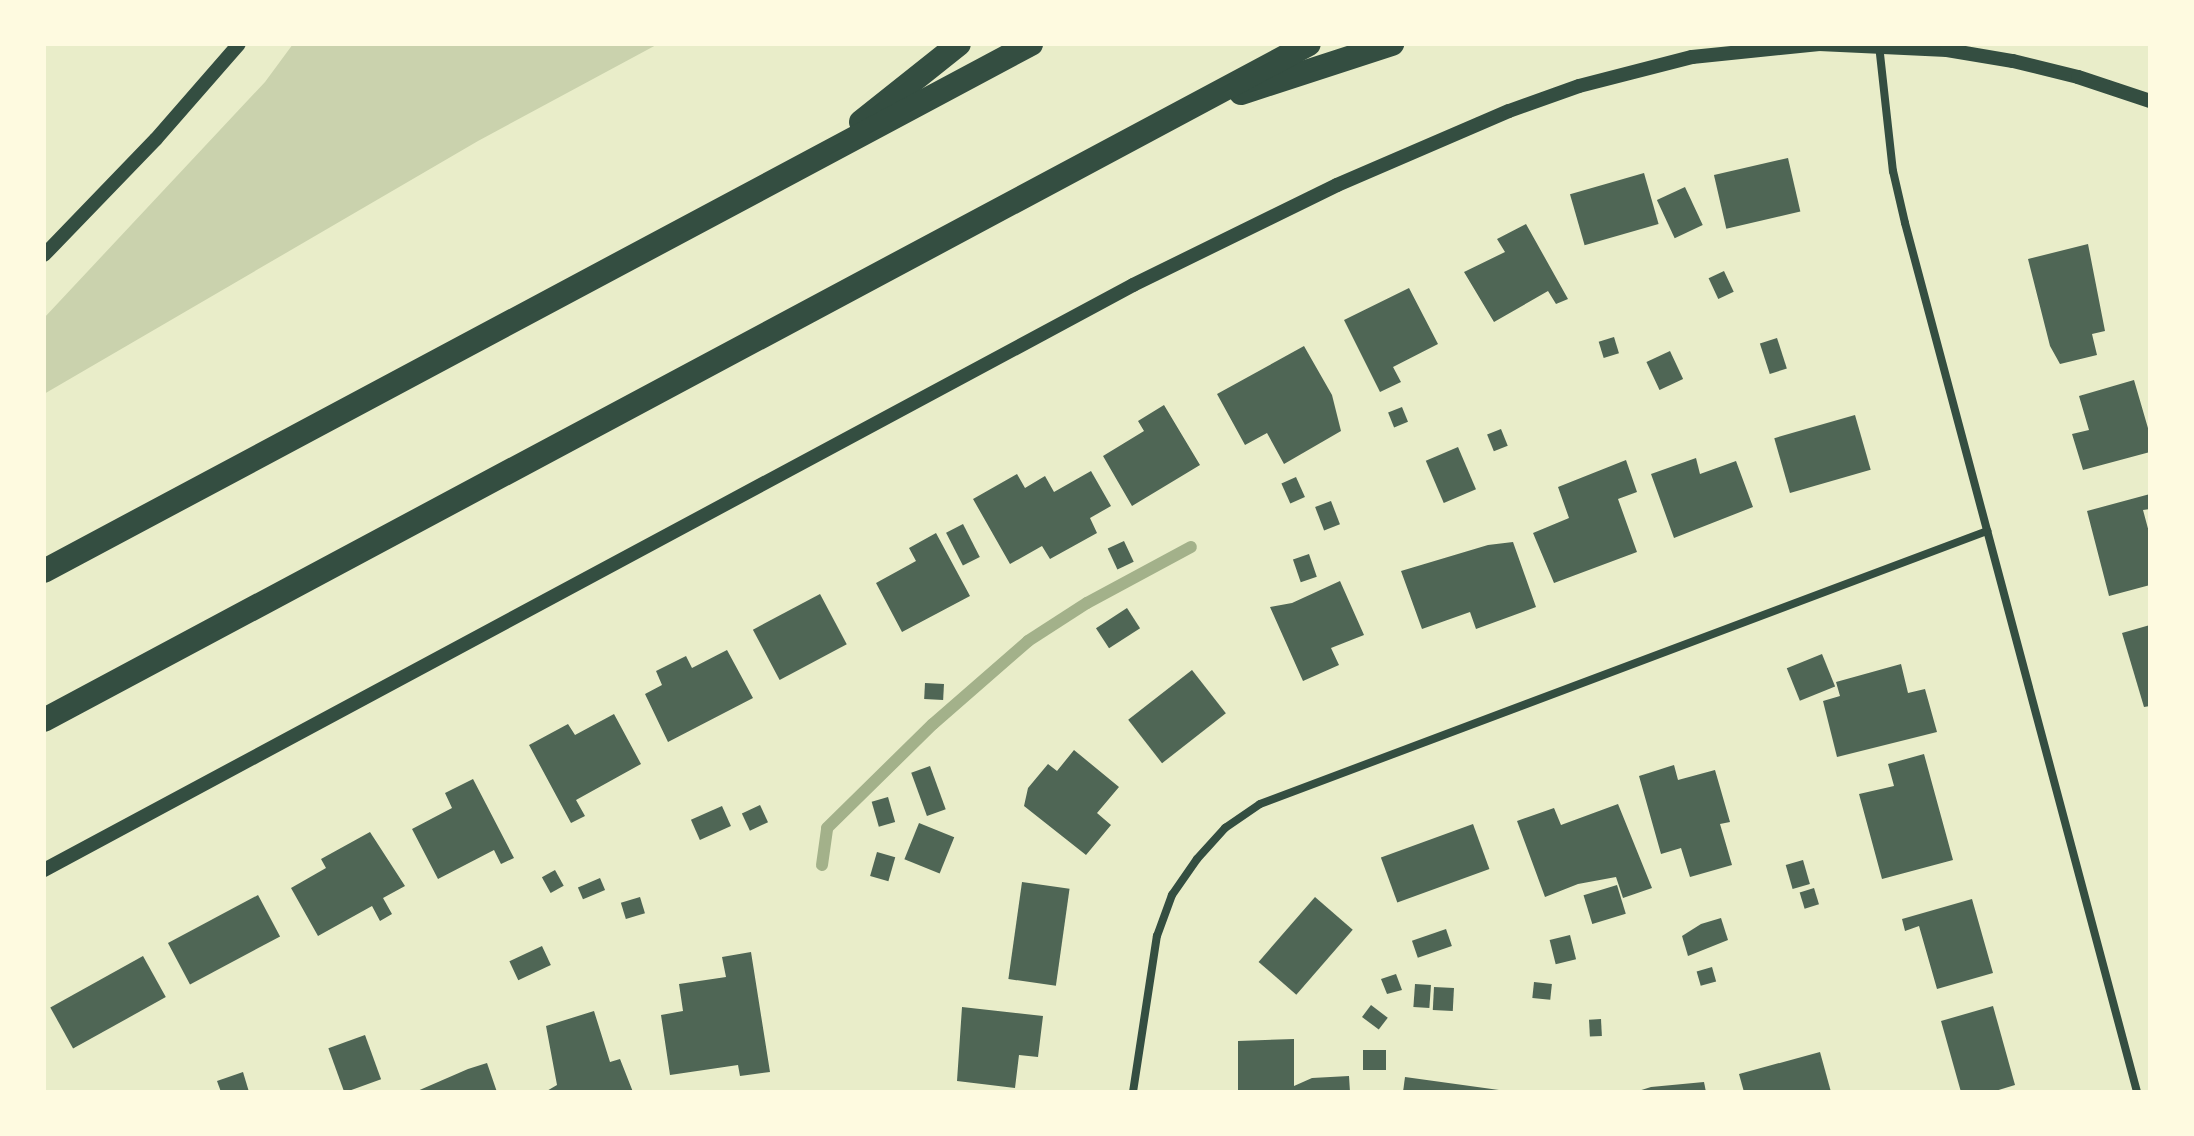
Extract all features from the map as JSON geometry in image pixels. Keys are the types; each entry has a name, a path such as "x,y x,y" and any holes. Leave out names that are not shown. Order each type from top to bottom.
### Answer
{"highway":[{"path":"814,160 959,44"},
{"path":"44,571 1031,44"},
{"path":"44,720 1309,44"},
{"path":"1178,114 1392,44"}],"street":[{"path":"44,255 156,139 239,44"},
{"path":"44,870 1133,285 1259,222 1441,138 1579,86 1692,57 1819,44 1879,45 1947,50 2013,61 2078,77 2150,101"},
{"path":"1879,45 1893,171 2137,1092"},
{"path":"1133,1092 1157,936 1172,895 1197,859 1225,828 1260,804 1987,531"}],"green space":[{"path":"293,44 658,44 478,141 44,394 44,318 265,82"}],"building":[{"path":"1788,158 1800,212 1726,229 1714,175"},
{"path":"1644,173 1659,224 1585,245 1570,194"},
{"path":"1685,187 1703,225 1675,238 1657,200"},
{"path":"1526,224 1568,299 1556,304 1548,291 1494,322 1464,272 1505,252 1497,239"},
{"path":"2088,244 2105,331 2092,334 2097,355 2060,364 2050,346 2028,259"},
{"path":"1724,271 1734,292 1718,299 1709,278"},
{"path":"1409,288 1438,344 1393,367 1401,382 1380,392 1344,320"},
{"path":"1614,337 1619,353 1604,358 1599,342"},
{"path":"1777,338 1787,368 1770,374 1760,344"},
{"path":"1304,346 1332,395 1341,431 1284,464 1267,433 1245,445 1217,394"},
{"path":"1670,351 1683,379 1660,390 1646,362"},
{"path":"2134,380 2150,435 2150,452 2083,470 2072,434 2089,430 2079,396"},
{"path":"1164,405 1200,465 1132,506 1103,456 1144,431 1138,421"},
{"path":"1402,407 1408,422 1394,427 1388,413"},
{"path":"1855,415 1871,470 1790,493 1774,438"},
{"path":"1501,429 1508,446 1494,451 1487,435"},
{"path":"1458,447 1476,489 1444,503 1426,461"},
{"path":"1696,458 1700,474 1736,461 1753,507 1674,538 1651,474"},
{"path":"1626,460 1637,492 1618,499 1637,552 1554,583 1533,533 1569,518 1558,487"},
{"path":"1091,471 1111,506 1090,518 1097,533 1050,559 1042,546 1010,564 973,499 1017,474 1025,488 1045,476 1054,492"},
{"path":"1296,477 1305,497 1290,504 1281,484"},
{"path":"2150,494 2150,509 2143,510 2150,536 2150,585 2109,596 2087,511"},
{"path":"1331,501 1340,524 1324,530 1315,507"},
{"path":"963,524 980,557 963,566 946,533"},
{"path":"936,533 970,596 902,632 876,583 916,561 909,548"},
{"path":"1124,541 1134,562 1117,569 1108,549"},
{"path":"1513,542 1536,607 1476,629 1470,612 1422,629 1401,571 1488,545"},
{"path":"1309,554 1317,577 1301,582 1293,560"},
{"path":"1340,581 1364,635 1331,648 1339,665 1303,681 1270,607 1292,603"},
{"path":"820,594 847,644 780,680 753,630"},
{"path":"1127,608 1140,628 1109,648 1096,628"},
{"path":"2150,625 2150,706 2144,707 2122,633"},
{"path":"727,650 753,698 668,742 645,694 662,685 656,671 686,656 692,668"},
{"path":"1822,654 1835,686 1800,701 1787,668"},
{"path":"1901,664 1908,693 1925,689 1937,732 1837,757 1823,701 1840,696 1836,682"},
{"path":"1192,670 1226,713 1162,763 1128,720"},
{"path":"925,683 944,684 943,700 924,699"},
{"path":"614,714 641,764 576,800 585,816 571,823 529,745 568,724 575,735"},
{"path":"1074,750 1119,787 1097,813 1111,825 1086,855 1024,806 1028,788 1048,764 1057,771"},
{"path":"1924,754 1953,860 1882,879 1859,794 1894,786 1888,764"},
{"path":"1674,765 1678,780 1715,770 1730,822 1720,824 1732,865 1690,877 1681,848 1661,854 1639,776"},
{"path":"930,766 946,809 927,816 911,773"},
{"path":"473,779 514,858 501,864 494,850 438,879 412,829 452,808 445,793"},
{"path":"888,797 895,822 879,827 872,802"},
{"path":"1618,804 1652,888 1623,898 1616,877 1578,884 1545,897 1517,821 1554,808 1561,825"},
{"path":"760,805 768,822 750,831 742,813"},
{"path":"722,806 731,826 700,840 691,820"},
{"path":"919,823 954,837 940,873 904,859"},
{"path":"1473,824 1489,869 1397,903 1381,858"},
{"path":"370,832 405,886 383,898 392,914 380,921 372,906 318,936 291,888 326,868 321,859"},
{"path":"877,852 895,857 888,881 870,876"},
{"path":"1803,860 1810,884 1793,889 1786,865"},
{"path":"555,870 564,886 551,893 542,877"},
{"path":"600,878 605,890 583,899 578,887"},
{"path":"1022,882 1070,889 1056,986 1008,979"},
{"path":"1617,885 1626,914 1592,924 1584,895"},
{"path":"1814,888 1819,904 1805,909 1800,892"},
{"path":"258,895 280,936 190,984 168,943"},
{"path":"640,897 645,913 626,919 621,903"},
{"path":"1315,897 1353,930 1296,995 1259,962"},
{"path":"1972,899 1993,973 1937,989 1919,926 1905,931 1902,919"},
{"path":"1721,918 1728,940 1688,956 1682,936 1701,924"},
{"path":"1446,929 1452,946 1418,958 1412,941"},
{"path":"1570,935 1576,959 1556,964 1550,940"},
{"path":"542,946 551,965 518,980 509,961"},
{"path":"751,952 770,1072 740,1076 738,1065 670,1075 661,1015 683,1011 679,984 726,977 722,957"},
{"path":"143,956 166,997 73,1048 50,1007"},
{"path":"1712,967 1716,981 1701,986 1697,971"},
{"path":"1396,974 1402,990 1387,994 1381,979"},
{"path":"1534,982 1552,984 1550,1000 1532,998"},
{"path":"1415,984 1431,985 1429,1008 1413,1007"},
{"path":"1434,987 1454,988 1453,1011 1433,1010"},
{"path":"1371,1005 1388,1018 1379,1030 1362,1017"},
{"path":"1993,1006 2015,1085 1992,1092 1961,1092 1941,1021"},
{"path":"962,1007 1043,1016 1038,1057 1019,1055 1015,1088 957,1081"},
{"path":"594,1011 610,1062 620,1059 633,1092 545,1092 557,1085 546,1026"},
{"path":"1601,1019 1602,1036 1590,1037 1589,1020"},
{"path":"365,1035 381,1079 344,1092 328,1048"},
{"path":"1294,1039 1294,1086 1312,1078 1349,1076 1350,1092 1238,1092 1238,1041"},
{"path":"1363,1050 1386,1050 1386,1070 1363,1070"},
{"path":"1820,1052 1831,1092 1744,1092 1739,1074"},
{"path":"487,1063 497,1092 415,1092 468,1069"},
{"path":"243,1072 249,1092 221,1092 217,1081"},
{"path":"1405,1077 1499,1090 1499,1092 1403,1092"},
{"path":"1704,1082 1706,1092 1635,1092 1651,1087"}],"waterway":[{"path":"822,865 827,828 933,724 1028,641 1087,603 1191,547"}]}
